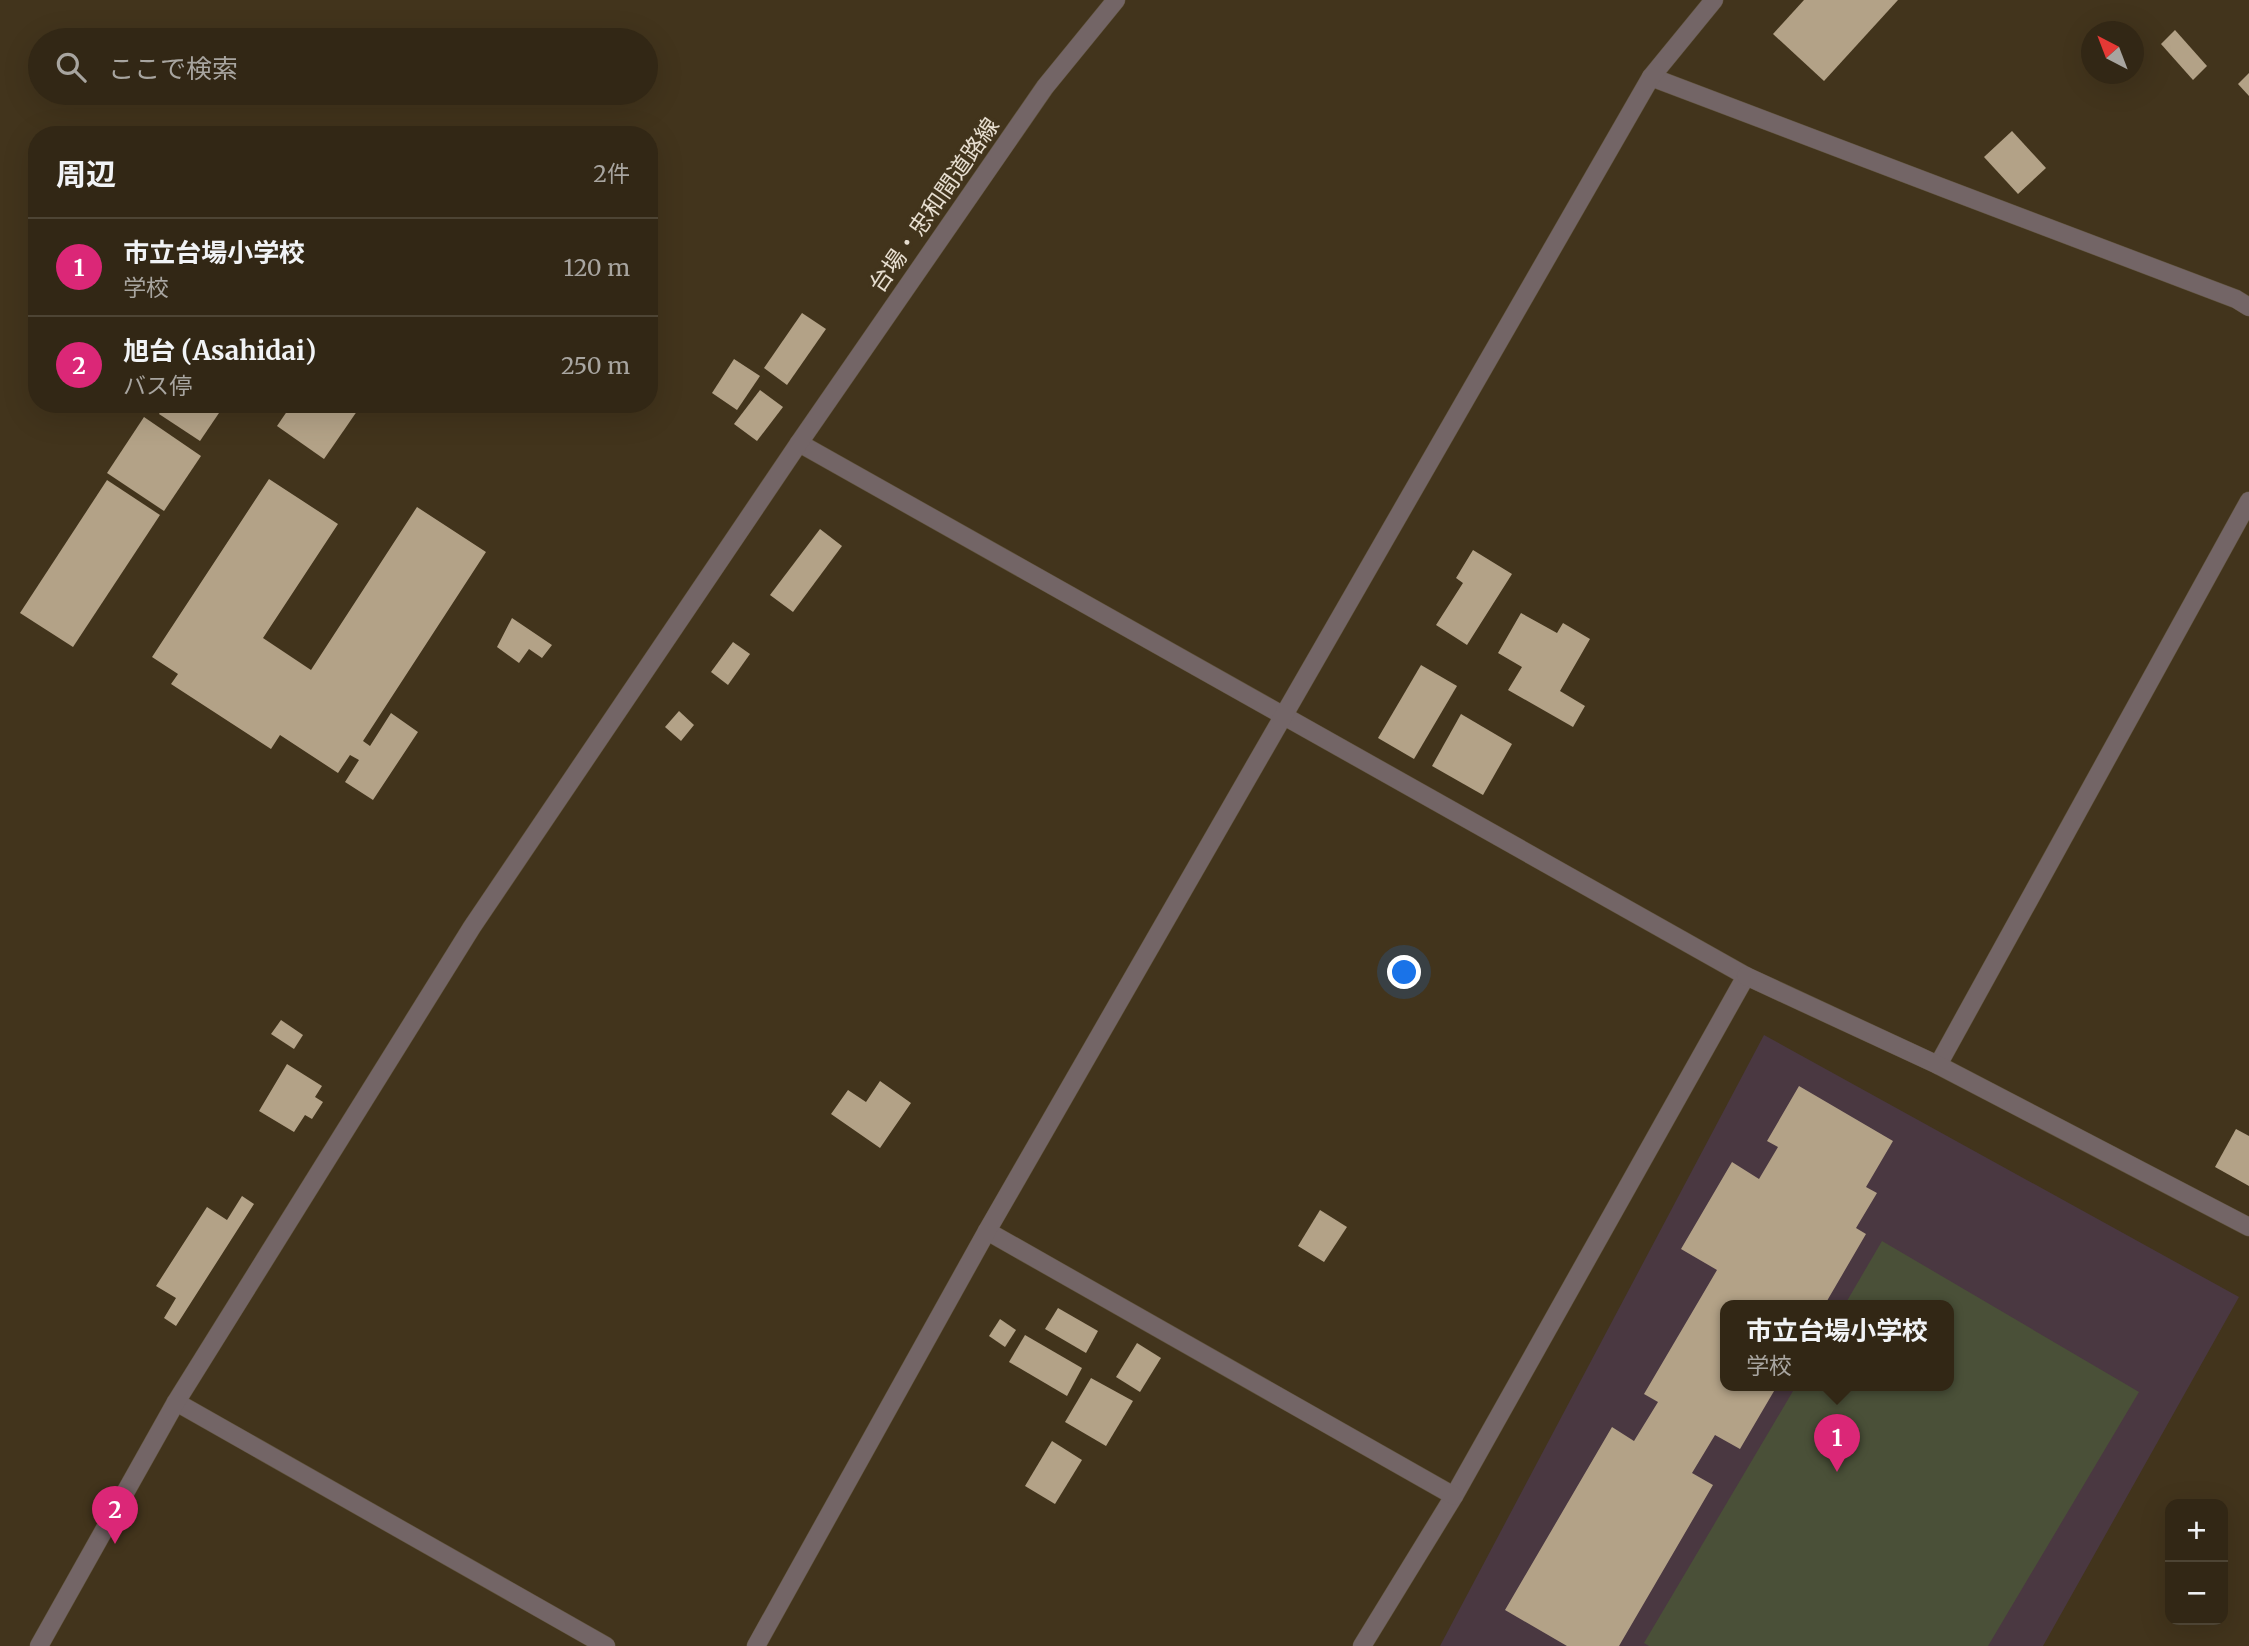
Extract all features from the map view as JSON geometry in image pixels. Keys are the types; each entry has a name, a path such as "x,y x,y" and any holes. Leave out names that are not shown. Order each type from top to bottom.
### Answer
{"street":[{"name":"台場・忠和間道路線","path":"39,1646 176,1402 472,927 799,443 1045,87 1116,0"},
{"path":"756,1646 987,1231 1651,77 1714,0"},
{"path":"1651,77 2236,299 2249,307"},
{"path":"799,443 1746,976 1938,1065 2249,1227"},
{"path":"1938,1065 2249,501"},
{"path":"1362,1646 1454,1496 1746,976"},
{"path":"987,1231 1454,1496"},
{"path":"176,1402 606,1646"}],"shaded area":[{"path":"1764,1035 2239,1297 2043,1646 1440,1646"}],"green space":[{"path":"1882,1241 2139,1392 1988,1646 1649,1646 1644,1643 1793,1391 1954,1391 1954,1300 1848,1300"}],"building":[{"path":"1804,0 1898,0 1824,81 1773,34"},
{"path":"2175,30 2207,66 2193,80 2161,44"},
{"path":"2249,73 2249,96 2238,84"},
{"path":"2012,131 2046,168 2018,194 1984,157"},
{"path":"802,313 826,329 787,385 764,368"},
{"path":"734,359 760,376 737,410 712,393"},
{"path":"760,390 783,407 757,441 734,424"},
{"path":"160,413 219,413 200,441"},
{"path":"286,413 356,413 324,459 277,426"},
{"path":"144,417 201,456 164,511 107,473"},
{"path":"269,479 338,524 263,638 311,670 417,507 486,552 363,741 370,746 391,713 418,732 373,800 345,782 359,760 350,755 338,773 280,735 271,749 171,684 178,674 152,657"},
{"path":"107,480 160,515 73,647 20,613"},
{"path":"820,529 842,546 793,612 770,595"},
{"path":"1473,550 1512,574 1467,645 1436,625 1463,583 1456,578"},
{"path":"1521,613 1557,633 1563,623 1590,639 1560,691 1585,706 1573,727 1508,690 1522,667 1498,653"},
{"path":"512,618 552,645 542,658 529,649 519,663 497,647"},
{"path":"733,642 750,654 728,685 711,672"},
{"path":"1421,665 1457,686 1414,759 1378,738"},
{"path":"679,711 694,725 681,741 665,727"},
{"path":"1461,714 1512,744 1483,795 1432,766"},
{"path":"281,1020 303,1035 294,1049 271,1034"},
{"path":"287,1064 322,1086 315,1097 323,1102 312,1119 305,1115 294,1132 259,1111"},
{"path":"880,1081 911,1103 880,1148 831,1114 848,1090 866,1102"},
{"path":"1799,1086 1893,1141 1866,1187 1877,1193 1856,1228 1866,1234 1828,1300 1720,1300 1720,1391 1774,1391 1740,1449 1715,1435 1692,1473 1713,1485 1619,1646 1567,1646 1505,1610 1612,1427 1634,1441 1658,1402 1644,1394 1717,1270 1681,1249 1732,1162 1759,1179 1778,1147 1767,1141"},
{"path":"2236,1129 2249,1136 2249,1186 2215,1167"},
{"path":"242,1196 254,1204 176,1326 164,1318 176,1298 156,1286 207,1207 227,1220"},
{"path":"1320,1210 1347,1227 1324,1262 1298,1246"},
{"path":"1058,1308 1098,1331 1086,1353 1045,1329"},
{"path":"1000,1319 1016,1330 1005,1347 989,1336"},
{"path":"1025,1335 1082,1368 1067,1396 1009,1362"},
{"path":"1137,1343 1161,1358 1140,1392 1116,1377"},
{"path":"1091,1378 1133,1401 1106,1446 1065,1422"},
{"path":"1052,1441 1082,1460 1055,1504 1025,1486"}],"place":[{"name":"市立台場小学校","path":"1837,1472"},
{"name":"旭台 (Asahidai)","path":"115,1544"}]}
